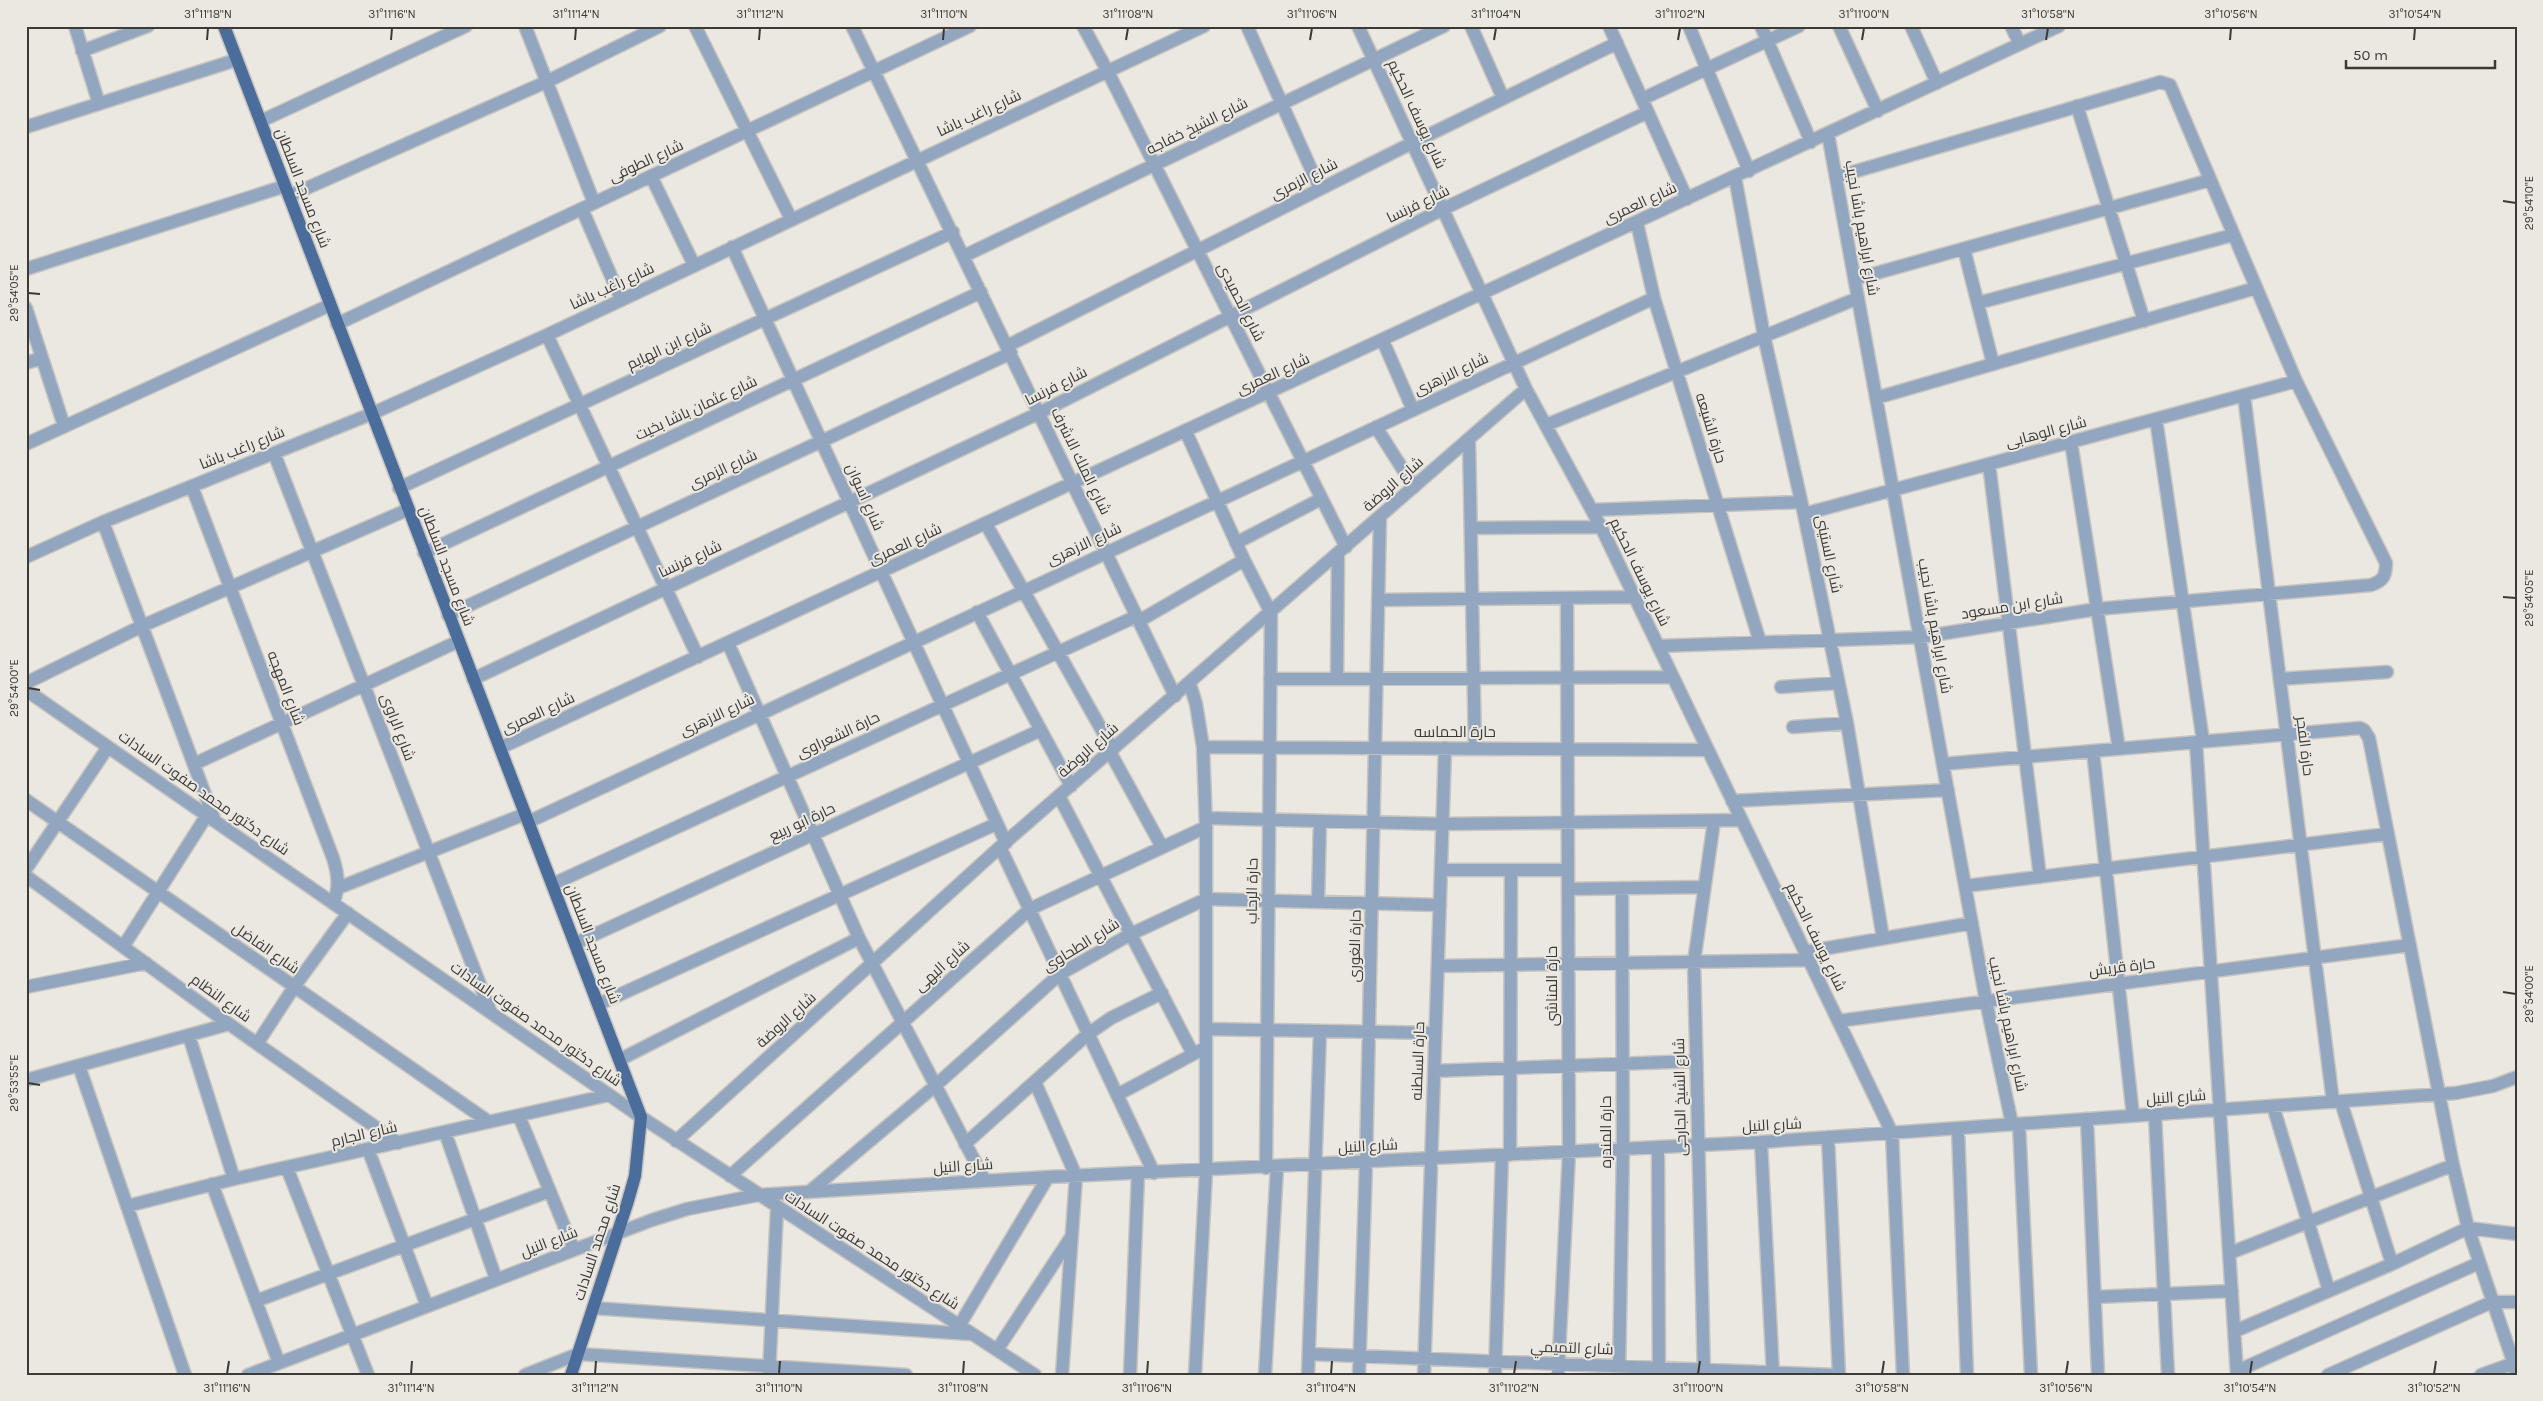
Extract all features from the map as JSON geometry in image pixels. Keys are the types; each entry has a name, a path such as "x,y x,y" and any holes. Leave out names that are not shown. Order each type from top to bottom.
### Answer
{"main road":[{"name":"شارع مسجد السلطان","path":"225,26 236,60 261,121 399,488 576,943 641,1117"},
{"name":"شارع محمد السادات","path":"571,1375 635,1176 641,1117"}],"street":[{"path":"74,26 98,104"},
{"path":"82,51 148,26"},
{"path":"261,121 466,26"},
{"path":"524,26 546,82 621,299"},
{"path":"26,269 287,191 546,82 660,26"},
{"path":"695,26 791,219"},
{"name":"شارع الملك الاشرف","path":"852,26 953,232 1175,696"},
{"name":"شارع الطوفى","path":"337,324 970,26"},
{"name":"شارع الحميدى","path":"1082,26 1108,72 1269,394 1321,499 1342,551"},
{"name":"شارع راغب باشا","path":"26,557 103,522 371,414 546,335 1204,26"},
{"path":"1247,26 1320,189"},
{"name":"شارع يوسف الحكيم","path":"1358,26 1526,389 1601,527 1892,1133"},
{"name":"شارع الشيخ خفاجه","path":"964,256 1444,26"},
{"path":"1471,26 1503,98"},
{"path":"1609,26 1687,199"},
{"path":"1689,26 1749,171"},
{"path":"1761,26 1811,142"},
{"path":"1642,99 1799,26"},
{"path":"1839,26 1878,111"},
{"path":"1911,26 1937,83"},
{"path":"2011,26 2020,44"},
{"name":"شارع العمرى","path":"500,748 1269,394 2058,26"},
{"name":"شارع الزمرى","path":"448,615 821,441 1009,350 1197,251 1617,43"},
{"path":"26,126 236,60"},
{"path":"1836,177 2160,82 2170,86 2296,381"},
{"path":"2076,106 2144,321"},
{"name":"شارع فرنسا","path":"473,679 1039,413 1443,209 1648,112"},
{"name":"شارع ابراهيم باشا نجيب","path":"1828,134 1986,1001 2016,1124 2031,1375"},
{"path":"651,176 694,265"},
{"name":"شارع الستينى","path":"1735,177 1764,336 1803,508 1830,640 1859,794 1883,938"},
{"path":"1855,279 2210,180"},
{"name":"حارة الشيعه","path":"1637,223 1654,298 1760,642"},
{"name":"شارع ابن الهايم","path":"399,488 953,232"},
{"path":"1978,303 2234,236"},
{"name":"شارع اسوان","path":"732,247 996,824 1030,909 1154,1173"},
{"path":"1964,248 1993,364"},
{"path":"1876,398 2256,288"},
{"name":"شارع عثمان باشا بخيت","path":"424,553 981,292"},
{"name":"شارع الازهرى","path":"338,888 428,852 527,818 760,713 1654,298"},
{"path":"1546,425 1858,298"},
{"path":"26,444 330,305"},
{"path":"26,308 64,426"},
{"path":"546,335 698,657"},
{"path":"1383,341 1413,410"},
{"path":"26,363 42,358"},
{"name":"شارع الوهابى","path":"1592,510 1718,505 1803,508 1893,490 2296,381"},
{"name":"شارع ابن مسعود","path":"1658,646 1921,637 2097,609 2371,585 2380,582 2386,573 2386,563 2296,381"},
{"name":"شارع الروضة","path":"676,1141 1003,845 1470,440 1526,389"},
{"name":"حارة الفجر","path":"2244,395 2315,958 2337,1102 2392,1264"},
{"path":"2156,419 2183,602 2200,741 2204,857 2237,1373 2479,1263"},
{"path":"1376,427 1414,487"},
{"path":"1186,432 1236,543 1271,613"},
{"path":"1470,440 1475,748"},
{"path":"2071,442 2119,748"},
{"name":"شارع الراوى","path":"274,453 491,1013"},
{"path":"1989,464 2040,877"},
{"name":"شارع المهجه","path":"192,487 335,865 338,888 333,903"},
{"path":"1236,543 1321,499"},
{"path":"26,683 142,626 408,510"},
{"name":"حارة الغورى","path":"1359,1375 1366,1163 1380,517"},
{"path":"103,522 194,764 211,818 158,892 123,947"},
{"path":"986,524 1112,751 1162,847"},
{"path":"1471,528 1601,527"},
{"path":"1337,678 1342,551"},
{"name":"حارة الشعراوى","path":"553,884 941,705 1138,618 1244,560"},
{"path":"1378,600 1634,597"},
{"name":"حارة المناشى","path":"1558,1369 1569,1152 1567,598"},
{"path":"977,612 1071,786"},
{"name":"حارة الرحاب","path":"1264,1375 1271,1168 1267,1030 1271,613"},
{"path":"194,764 458,641"},
{"path":"728,643 858,938 984,1181"},
{"path":"2280,679 2387,672"},
{"path":"1270,679 1672,677"},
{"path":"1781,687 1838,683"},
{"path":"1190,684 1196,704 1203,747 1206,822 1206,1171 1194,1375"},
{"name":"شارع دكتور محمد صفوت السادات","path":"26,690 676,1141 1034,1375"},
{"path":"1793,727 1846,723"},
{"path":"1943,764 2360,728 2368,734 2453,1165 2468,1228 2515,1366 2481,1375"},
{"name":"حارة ابو ربيع","path":"576,943 1041,730"},
{"path":"26,869 108,747"},
{"name":"حارة الحماسه","path":"1203,747 1707,750"},
{"name":"حارة السلطنه","path":"1424,1375 1445,748"},
{"path":"2093,751 2133,1116"},
{"path":"1732,801 1948,790"},
{"path":"1059,796 1193,1054"},
{"name":"شارع الفاضل","path":"26,800 489,1122"},
{"name":"شارع البهى","path":"730,1176 1030,909 1162,847 1206,822 1269,820 1442,824 1742,820"},
{"name":"شارع الشيخ الجارحى","path":"1704,1372 1694,962 1714,820"},
{"path":"1318,902 1320,821"},
{"path":"599,1004 996,824"},
{"path":"1965,886 2387,834"},
{"path":"1441,870 1568,870"},
{"path":"1495,1375 1510,1068 1511,870"},
{"name":"شارع النظام","path":"26,876 229,1024 398,1143"},
{"path":"1568,890 1704,887"},
{"name":"حارة المندره","path":"1619,1370 1623,1064 1622,888"},
{"name":"شارع الطحاوى","path":"809,1192 935,1086 1060,974 1131,934 1206,898 1440,905"},
{"path":"257,1044 294,987 348,913"},
{"path":"1438,966 1694,962 1807,956 1883,938 1972,923"},
{"path":"621,1060 858,938"},
{"name":"حارة قريش","path":"1838,1021 2410,945"},
{"path":"26,987 146,963"},
{"path":"965,1144 1088,1034 1111,1018 1162,993"},
{"path":"26,1080 229,1024"},
{"path":"1206,1029 1435,1033"},
{"path":"1308,1375 1320,1031"},
{"path":"189,1036 234,1179"},
{"path":"1117,1095 1206,1048"},
{"path":"1434,1071 1696,1060"},
{"path":"79,1066 185,1375"},
{"name":"شارع النيل","path":"248,1375 618,1233 687,1209 758,1195 1048,1177 1315,1166 1761,1142 2440,1094 2475,1090 2517,1077"},
{"path":"1035,1082 1076,1176 1062,1375"},
{"name":"شارع الجارم","path":"127,1206 212,1184 609,1095"},
{"path":"2273,1106 2329,1291"},
{"path":"2155,1115 2168,1375"},
{"path":"519,1116 574,1250"},
{"path":"2087,1119 2098,1375"},
{"path":"1958,1128 1967,1375"},
{"path":"445,1132 496,1279"},
{"path":"1892,1133 1903,1375"},
{"path":"1828,1137 1839,1375"},
{"path":"1761,1142 1773,1374"},
{"path":"1658,1147 1659,1371"},
{"path":"368,1149 427,1306"},
{"path":"2230,1253 2453,1165"},
{"path":"287,1168 354,1335 368,1375"},
{"path":"1130,1375 1138,1174"},
{"path":"959,1326 1048,1177"},
{"path":"212,1184 279,1363"},
{"path":"256,1301 550,1191"},
{"path":"770,1370 777,1208"},
{"path":"2235,1331 2392,1264 2468,1228 2517,1234"},
{"path":"997,1350 1072,1235"},
{"path":"2095,1296 2232,1291"},
{"path":"2328,1375 2492,1302 2517,1302"},
{"path":"593,1308 972,1334"},
{"path":"525,1375 578,1354 770,1370 906,1375"},
{"name":"شارع التميمي","path":"1309,1354 1495,1361 1558,1369 1834,1375"}]}
